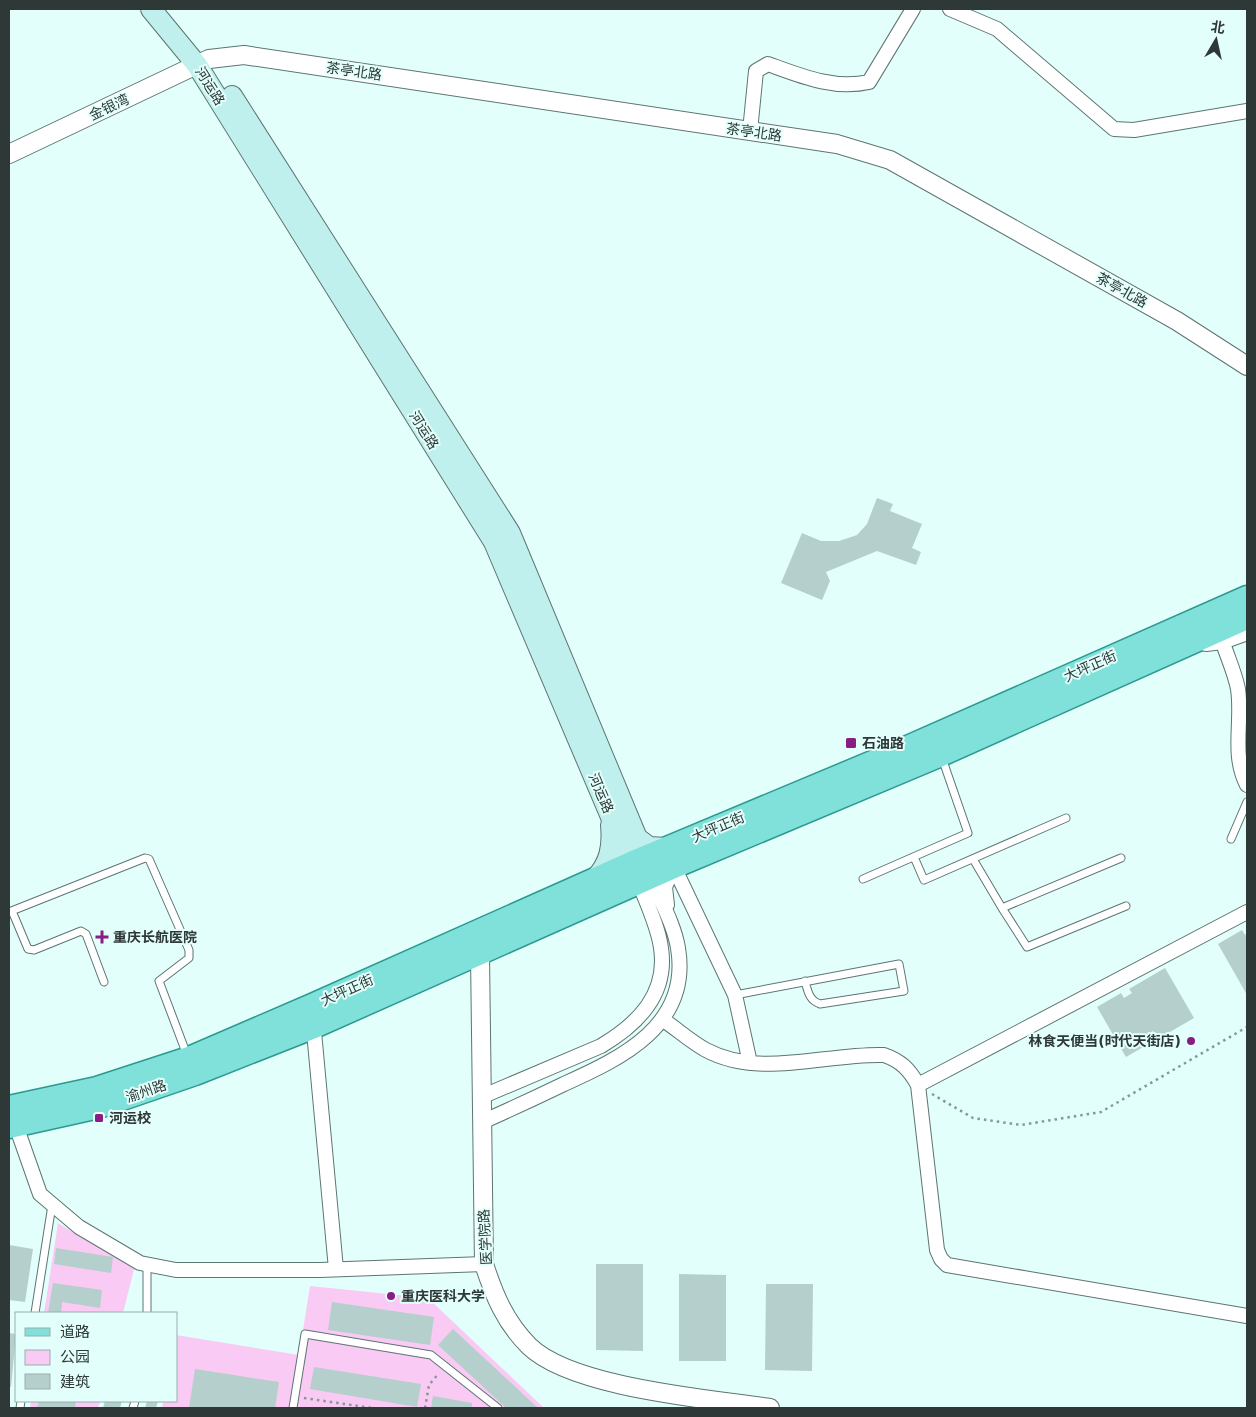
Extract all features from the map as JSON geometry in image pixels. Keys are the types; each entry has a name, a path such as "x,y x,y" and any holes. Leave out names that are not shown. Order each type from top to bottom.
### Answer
{"main road":[{"name":"河运路","path":"150,9 203,62 494,542 609,813 640,875"},
{"name":"河运路","path":"168,9 510,533 637,838 670,858"},
{"name":"大坪正街","path":"192,1066 313,1016 480,955 640,875 670,858 894,753 1247,597"},
{"name":"大坪正街","path":"670,858 941,755 1247,618"},
{"path":"595,879 603,870 611,852 612,841 609,813"},
{"name":"大坪正街","path":"313,1016 595,879 640,875"},
{"name":"渝州路","path":"11,1117 99,1107 192,1066"}],"street":[{"path":"750,131 756,71 768,64 809,79 852,86 869,82 913,9"},
{"path":"950,9 997,29 1114,129 1134,130 1247,111"},
{"name":"茶亭北路","path":"203,62 244,55 837,144 890,160 1177,321 1247,366"},
{"name":"金银湾","path":"9,154 203,62"},
{"path":"1186,644 1222,640 1247,632"},
{"path":"1222,640 1238,688 1237,746 1239,761 1247,785"},
{"path":"482,1122 610,1063 649,1036 662,1020 670,1006 676,987 678,949 664,894 670,858"},
{"path":"670,858 735,995 750,1063"},
{"path":"640,875 674,932"},
{"path":"481,1097 602,1046 620,1035 645,1012 654,997 659,983 662,950 640,875"},
{"path":"918,1085 1247,912"},
{"name":"医学院路","path":"480,955 484,1264 495,1298 511,1326 531,1348 557,1364 589,1376 619,1384 738,1406 770,1408"},
{"path":"313,1016 336,1269"},
{"path":"662,1020 706,1050 726,1058 750,1063 884,1055 898,1060 910,1071 918,1085 937,1250 941,1259 947,1265 1247,1316"},
{"path":"11,1117 40,1194 52,1206 106,1244 140,1263 176,1270 336,1269 484,1264"}],"lane":[{"path":"863,879 968,833 941,755"},
{"path":"1231,839 1247,802"},
{"path":"914,857 924,880 1066,818"},
{"path":"104,982 86,934 80,931 34,950 28,949 10,912 145,858 149,859 189,950 190,958 159,981 192,1066"},
{"path":"1002,908 1121,858"},
{"path":"972,859 1027,947 1126,906"},
{"path":"735,995 805,981 899,964 904,990 820,1004 813,1002 809,996 805,981"},
{"path":"35,1312 52,1206"},
{"path":"147,1264 147,1312"},
{"path":"293,1408 305,1334 431,1355 498,1408"}],"path":[{"path":"918,1085 974,1118 1021,1125 1101,1112 1247,1027"},
{"path":"425,1408 429,1385 445,1366"},
{"path":"295,1396 372,1408"}],"green space":[{"path":"58,1223 134,1269 123,1312 44,1312"},
{"path":"310,1286 428,1298 544,1408 162,1408 163,1402 178,1402 178,1335 299,1355"},
{"path":"31,1402 100,1402 98,1408 30,1408"}],"building":[{"path":"877,498 893,504 890,511 922,524 912,548 921,552 916,565 877,551 826,572 830,581 822,600 781,583 802,533 821,541 839,541 857,535 867,524"},
{"path":"1242,930 1245,935 1247,933 1247,995 1218,944"},
{"path":"1165,968 1194,1018 1158,1039 1153,1031 1145,1035 1150,1043 1126,1057 1097,1007 1121,993 1124,998 1132,993 1129,989"},
{"path":"9,1245 33,1249 25,1302 9,1300"},
{"path":"56,1248 113,1257 111,1273 54,1264"},
{"path":"596,1264 643,1264 643,1351 596,1350"},
{"path":"679,1274 726,1275 726,1361 679,1361"},
{"path":"53,1283 102,1290 100,1308 62,1302 61,1312 48,1312"},
{"path":"766,1284 813,1284 812,1371 765,1370"},
{"path":"332,1302 434,1317 430,1345 328,1330"},
{"path":"453,1329 538,1408 506,1408 438,1345"},
{"path":"9,1333 15,1334 15,1345 11,1387 9,1387"},
{"path":"314,1367 421,1384 417,1407 310,1389"},
{"path":"195,1369 279,1382 275,1408 189,1408"},
{"path":"433,1396 472,1403 472,1408 431,1408"},
{"path":"39,1402 76,1402 75,1408 37,1408"},
{"path":"105,1402 122,1402 120,1408 103,1408"},
{"path":"147,1402 158,1402 156,1408 145,1408"}],"place":[{"name":"石油路","path":"851,743"},
{"name":"重庆长航医院","path":"102,937"},
{"name":"林食天便当(时代天街店)","path":"1191,1041"},
{"name":"河运校","path":"99,1118"},
{"name":"重庆医科大学","path":"391,1296"}]}
